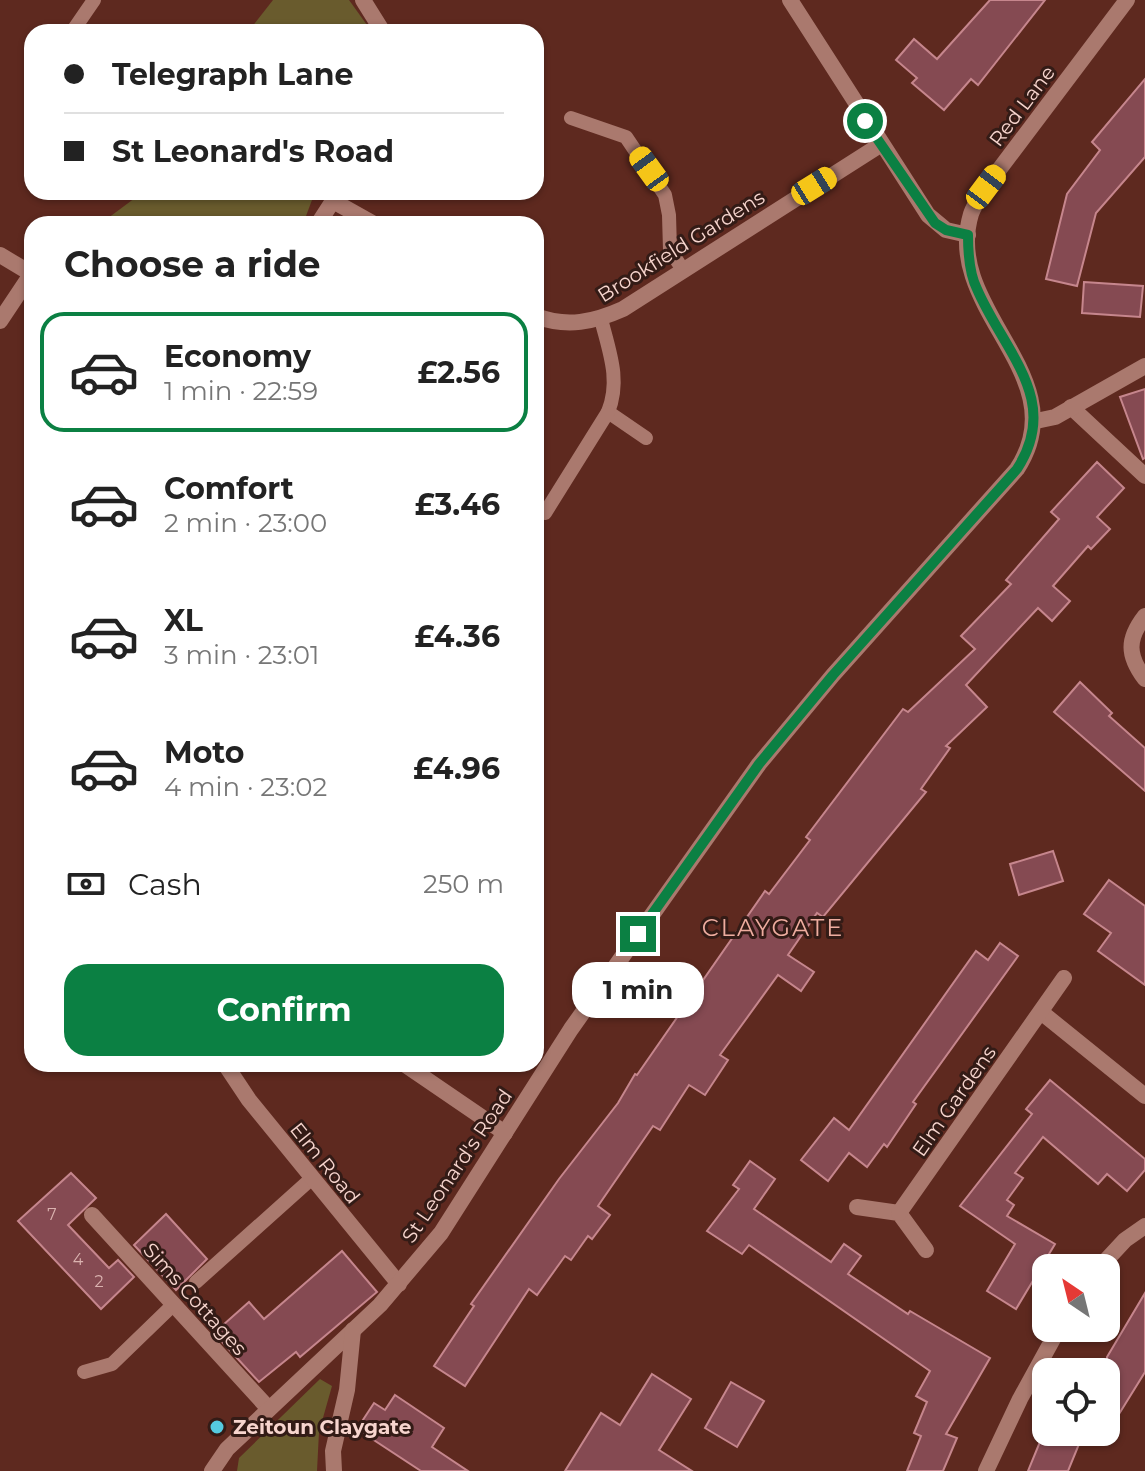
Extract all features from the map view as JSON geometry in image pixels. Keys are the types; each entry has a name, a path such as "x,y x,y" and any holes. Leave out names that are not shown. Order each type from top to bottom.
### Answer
{"street":[{"path":"363,0 378,24"},
{"path":"790,0 880,145 935,223 946,230 968,235"},
{"name":"Red Lane","path":"1036,421 1032,396 976,288 968,257 971,213 986,187 1127,0"},
{"name":"Brookfield Gardens","path":"544,319 559,324 601,319 880,145"},
{"path":"341,200 363,216"},
{"path":"0,255 24,268"},
{"path":"0,321 24,285"},
{"path":"1036,421 1055,417 1145,366"},
{"path":"1071,407 1145,476"},
{"name":"St Leonard's Road","path":"544,1072 750,776 833,675 1017,469 1031,448 1036,421"},
{"path":"1145,616 1134,631 1129,647 1135,666 1145,679"},
{"name":"Elm Gardens","path":"899,1213 1064,978"},
{"path":"1041,1012 1145,1096"},
{"name":"Elm Road","path":"231,1072 311,1179 399,1284"},
{"path":"416,1072 505,1133"},
{"name":"St Leonard's Road","path":"212,1471 215,1463 269,1409 399,1284 441,1233 544,1072"},
{"path":"857,1207 899,1213 926,1250"},
{"name":"Sims Cottages","path":"92,1215 269,1409"},
{"path":"1112,1254 1145,1226"},
{"path":"334,1471 333,1451 347,1390 353,1330"},
{"path":"986,1471 1051,1342"}],"lane":[{"path":"78,24 94,0"},
{"path":"571,118 626,137 665,195 669,207 670,250 683,270"},
{"path":"545,513 608,412 615,394 616,380 601,319"},
{"path":"608,412 646,438"},
{"path":"196,1282 311,1179"},
{"path":"84,1372 112,1364 174,1304"}],"shaded area":[{"path":"273,0 349,0 366,24 254,24"},
{"path":"132,200 312,200 306,216 111,216"},
{"path":"320,1379 332,1386 319,1432 317,1471 237,1471 239,1458"}],"building":[{"path":"990,0 1045,0 978,85 971,79 944,110 912,83 917,78 896,60 914,39 937,59"},
{"path":"1145,79 1145,157 1096,213 1077,286 1046,279 1067,194 1100,150 1092,142"},
{"path":"1084,282 1143,286 1140,317 1082,313"},
{"path":"1145,389 1145,458 1143,459 1120,397"},
{"path":"1097,462 1124,488 1097,517 1110,529 1091,549 1088,546 1053,586 1070,601 1052,621 1038,608 966,685 987,707 946,746 950,748 921,789 926,792 823,917 817,913 788,955 814,972 801,991 778,975 720,1055 728,1060 705,1095 689,1085 660,1130 653,1126 598,1206 610,1215 592,1239 588,1236 571,1260 565,1256 537,1295 529,1289 465,1386 434,1366 474,1306 471,1304 559,1179 618,1103 635,1074 765,891 769,894 810,840 806,837 903,709 908,712 975,649 961,636 1011,584 1006,580 1059,519 1051,512"},
{"path":"1080,682 1112,713 1109,716 1145,748 1145,791 1054,712"},
{"path":"1053,851 1063,881 1019,895 1010,864"},
{"path":"1109,880 1145,906 1145,985 1098,951 1111,933 1084,914"},
{"path":"1000,943 1018,956 913,1102 916,1104 887,1147 884,1144 867,1167 849,1153 828,1181 801,1160 834,1118 849,1130 976,951 988,960"},
{"path":"1050,1080 1145,1159 1145,1170 1127,1191 1107,1174 1098,1184 1043,1137 1015,1173 1023,1178 1007,1200 1014,1205 1007,1216 1055,1244 1049,1254 1032,1254 1032,1282 1016,1309 987,1291 1015,1244 960,1206 1032,1114 1026,1109"},
{"path":"750,1161 775,1179 754,1209 831,1262 844,1244 861,1256 848,1274 908,1314 910,1311 990,1358 946,1434 957,1438 943,1471 907,1471 921,1436 914,1433 927,1402 916,1396 930,1371 749,1245 742,1254 707,1231 739,1189 733,1185"},
{"path":"71,1173 96,1198 68,1225 109,1268 118,1260 134,1277 101,1309 18,1221"},
{"path":"166,1214 207,1259 176,1290 134,1245"},
{"path":"342,1251 377,1292 300,1357 296,1352 259,1382 214,1333 249,1302 264,1319"},
{"path":"1145,1293 1145,1372 1120,1412 1120,1358 1107,1358 1116,1342 1120,1342 1120,1335"},
{"path":"652,1374 691,1399 659,1450 692,1471 565,1471 601,1413 620,1425"},
{"path":"731,1382 764,1401 737,1447 705,1428"},
{"path":"395,1395 444,1428 432,1447 468,1471 421,1471 357,1429 374,1403 385,1410"},
{"path":"1038,1446 1078,1446 1068,1471 1028,1471"}],"place":[{"name":"Zeitoun Claygate","path":"217,1427"}],"district":[{"name":"CLAYGATE","path":"773,928"}],"route":[{"path":"638,934 759,764 833,675 1017,469 1034,438 1036,421 1032,396 976,288 968,257 968,235 946,230 935,223 865,121"}]}
